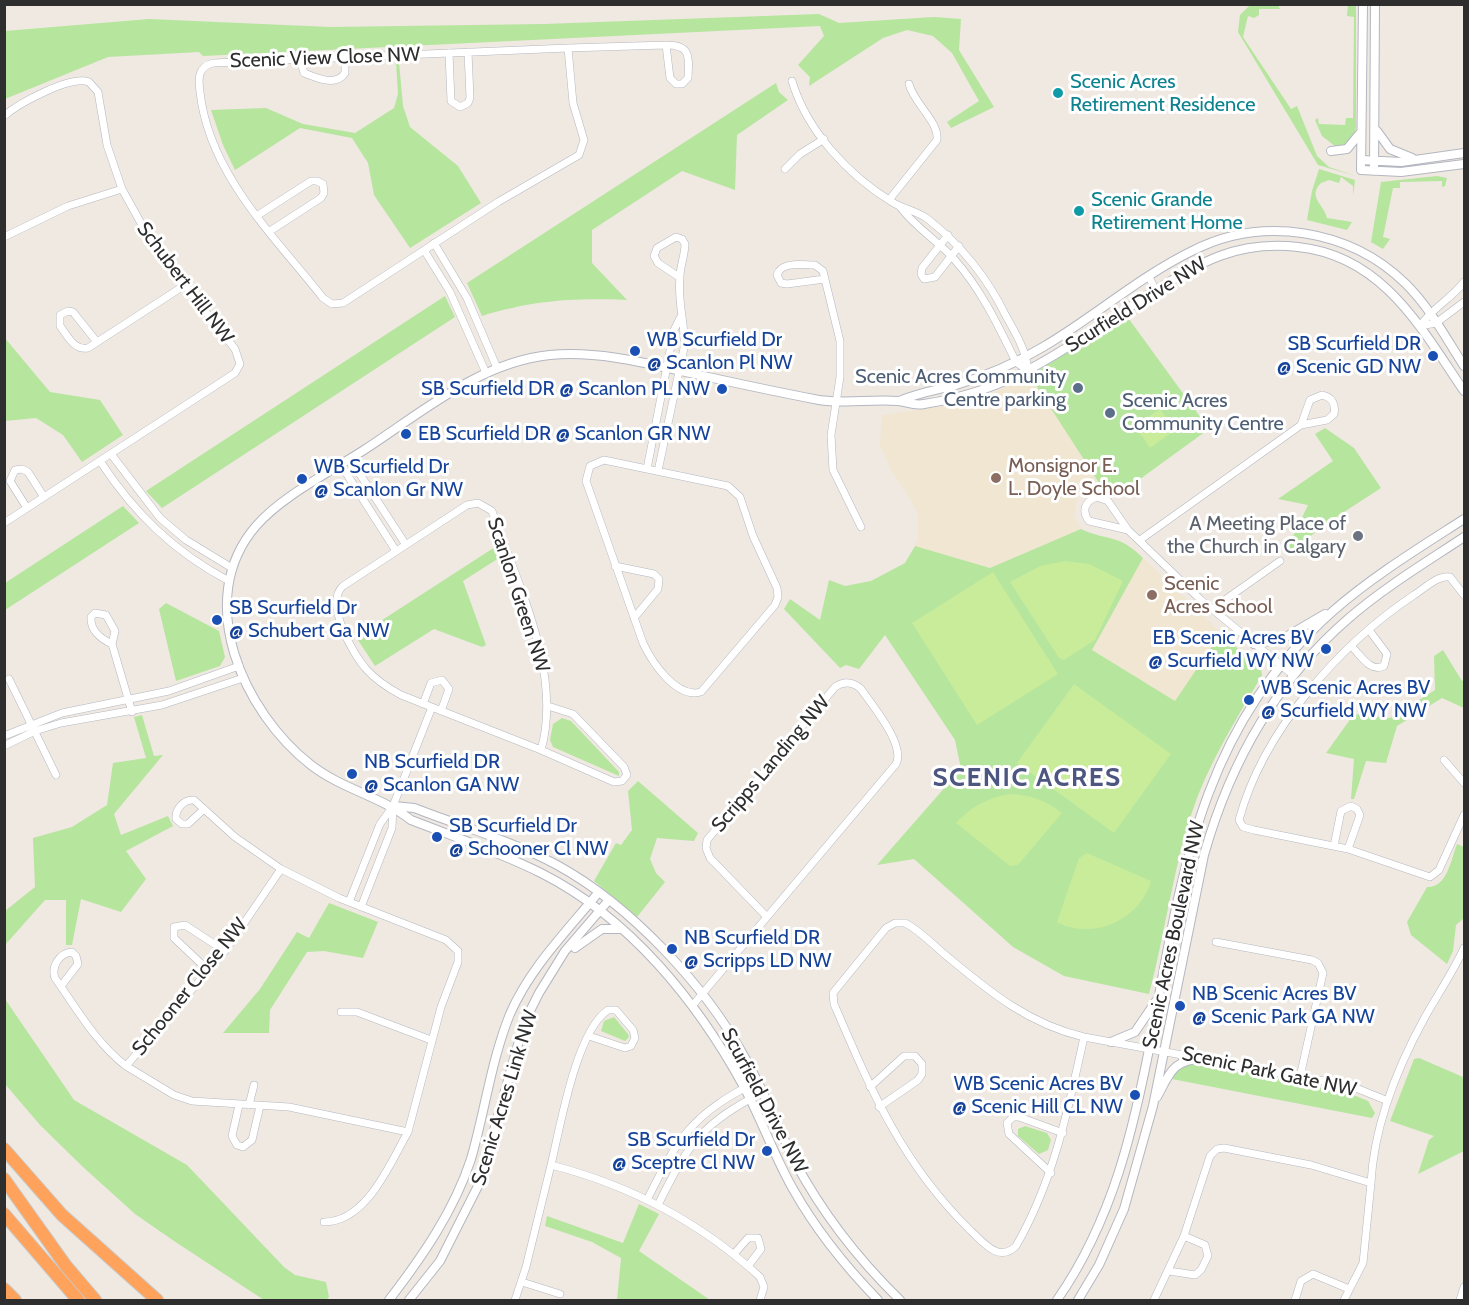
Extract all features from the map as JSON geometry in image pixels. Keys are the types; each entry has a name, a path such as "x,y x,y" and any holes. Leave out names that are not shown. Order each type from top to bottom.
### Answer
{"highway":[{"path":"4,1149 62,1215 157,1300"},
{"path":"4,1179 66,1266 95,1300"},
{"path":"4,1214 78,1300"},
{"path":"4,1289 15,1300"}],"street":[{"path":"1364,4 1361,170 1416,158 1464,153"},
{"path":"1374,167 1375,4"},
{"path":"568,48 666,45 680,45 686,51 688,78 682,84 674,83 670,78 666,45"},
{"name":"Scenic View Close NW","path":"568,48 573,104 584,140 581,153 434,243 343,303 332,304 323,298 232,181 213,146 201,105 199,74 204,67 213,63 468,52 568,48"},
{"path":"449,53 451,101 460,107 468,103 470,98 468,52"},
{"path":"300,59 304,73 333,81 344,76 345,57"},
{"name":"Schubert Hill NW","path":"4,116 26,101 74,81 89,82 98,92 107,145 122,189 153,245 235,349 240,360 235,373 4,523"},
{"path":"792,81 801,105 841,162 889,200 901,207 917,211 959,246 989,283 1027,356 1028,370"},
{"path":"889,200 937,140 936,127 914,99 909,84"},
{"path":"1331,151 1347,148 1355,142 1362,129"},
{"path":"1376,129 1390,149 1416,158"},
{"path":"785,169 800,154 824,139"},
{"path":"1362,160 1374,167 1401,172 1464,164"},
{"path":"258,215 310,181 323,184 324,193 321,198 270,231"},
{"path":"4,237 68,206 122,189"},
{"path":"901,207 910,219 952,256 978,289 1016,362 1028,370"},
{"name":"Scurfield Drive NW","path":"899,401 912,395 974,379 1016,362 1184,255 1217,240 1260,231 1294,231 1337,241 1370,256 1402,280 1429,312 1464,366"},
{"path":"948,235 922,268 921,274 924,279 935,277 959,246"},
{"path":"658,471 686,333 680,318 680,277 685,244 682,239 676,237 657,248 654,256 658,263 680,277"},
{"path":"434,243 467,298 497,368"},
{"name":"Scurfield Drive NW","path":"878,1300 850,1270 803,1206 744,1088 693,1005 659,965 621,928 543,874 411,820 393,806 341,784 295,752 267,721 243,678 227,612 232,568 249,535 266,516 350,459 486,373 535,357 578,354 669,368 835,402 899,401 917,406 989,388 1028,370 1197,265 1226,252 1259,246 1305,248 1330,254 1364,270 1397,296 1464,391"},
{"path":"424,250 450,292 486,373"},
{"path":"825,279 787,284 781,283 777,275 779,269 785,265 815,265 823,272 825,279 840,341 840,376 831,435 833,470 861,527"},
{"path":"1149,278 1156,291"},
{"path":"1420,326 1429,312 1448,299 1464,282"},
{"path":"98,342 73,312 68,311 60,315 60,326 77,347 83,350 98,342 185,285"},
{"path":"1420,326 1436,323 1464,302"},
{"path":"646,469 669,368 674,330 680,318"},
{"path":"1140,540 1300,425 1331,417 1335,409 1331,398 1322,394 1310,400 1300,425"},
{"path":"111,454 160,518 186,540 232,568"},
{"path":"350,459 406,545"},
{"path":"604,460 658,471 728,486 738,493 753,536 777,588 778,597 775,605 705,689 695,693 681,689 655,664 647,651 586,482 588,470 594,463 604,460"},
{"path":"100,461 125,498 152,528 178,549 229,581"},
{"path":"341,465 396,551"},
{"path":"27,508 10,481 15,470 22,469 28,472 44,497"},
{"path":"1128,530 1092,524 1085,516 1086,504 1093,498 1105,499 1128,530 1212,609 1293,675"},
{"name":"Scanlon Green NW","path":"541,750 548,706 546,675 538,645 490,508 478,503 467,505 343,586 336,594 335,602 350,644 367,671 391,690 614,782 622,781 627,775 624,767 573,714 548,706"},
{"path":"152,528 160,518"},
{"name":"Scenic Acres Boulevard NW","path":"1057,1300 1093,1240 1113,1196 1149,1047 1183,874 1206,798 1236,732 1282,666 1334,610 1377,575 1464,519"},
{"name":"Scenic Acres Boulevard NW","path":"1078,1300 1099,1264 1124,1209 1153,1106 1200,875 1215,818 1248,744 1293,675 1325,641 1368,603 1464,537"},
{"path":"1212,609 1280,561"},
{"path":"615,566 654,574 658,579 658,589 634,618"},
{"path":"1464,595 1450,577 1439,579 1368,630 1351,646 1315,684 1283,727 1255,779 1239,820 1243,827 1348,849 1430,878 1439,870 1464,815"},
{"path":"1254,644 1284,638 1334,610"},
{"path":"112,644 101,639 92,625 91,617 95,613 106,615 115,631 112,644 132,712"},
{"path":"1351,646 1371,667 1378,669 1384,666 1387,654 1368,630"},
{"path":"4,736 31,724 79,710 181,687 239,666"},
{"path":"4,746 36,731 81,719 132,712 184,699 243,678"},
{"path":"9,679 56,775"},
{"path":"423,704 431,683 442,680 449,689 441,711"},
{"name":"Scripps Landing NW","path":"693,1005 768,917 898,760 897,744 861,689 855,684 843,683 835,687 707,840 706,848 710,858 768,917"},
{"path":"181,687 184,699"},
{"path":"349,902 380,824 393,806 432,707"},
{"path":"79,710 81,719"},
{"path":"1444,760 1464,783"},
{"path":"361,907 392,828 393,806"},
{"name":"Scurfield Drive NW","path":"393,806 414,808 516,847 555,865 598,893 670,957 702,994 730,1033 758,1081 794,1159 830,1220 862,1261 900,1300"},
{"path":"1334,846 1341,812 1351,806 1357,809 1360,815 1348,849"},
{"path":"204,809 235,837 281,869 349,902 446,940 458,951 458,962 431,1040 408,1132 377,1186 366,1200 341,1219 324,1222"},
{"name":"Schooner Close NW","path":"281,869 225,951 126,1066 174,1095 192,1101 310,1110 408,1132"},
{"name":"Scenic Acres Link NW","path":"389,1300 431,1242 459,1188 470,1160 499,1044 511,1013 532,972 598,893"},
{"name":"Scenic Acres Link NW","path":"409,1300 440,1260 479,1184 525,1023 551,971 608,901"},
{"name":"Scenic Park Gate NW","path":"870,1087 834,1004 833,993 886,928 895,923 909,925 993,995 1017,1011 1055,1029 1084,1037 1149,1047 1351,1086 1388,1101"},
{"path":"209,971 174,938 172,933 174,927 185,925 225,951"},
{"path":"551,971 592,934 602,929 621,928"},
{"path":"1216,942 1312,960 1322,968 1323,973 1300,1077"},
{"path":"1344,1300 1363,1263 1374,1144 1388,1101 1424,1019 1464,948"},
{"path":"61,986 78,964 72,952 64,954 53,969 54,975 61,986 106,1050 126,1066"},
{"path":"1111,1042 1135,1032 1160,995"},
{"path":"515,1300 522,1282 577,1063 589,1036 603,1013 610,1009 618,1012 634,1032 635,1038 631,1046 625,1048 589,1036"},
{"path":"341,1012 357,1012 431,1040"},
{"path":"879,1107 918,1080 923,1071 922,1064 915,1056 904,1056 870,1087 879,1107 908,1157 926,1182 956,1216 993,1251 1005,1253 1016,1246 1051,1173 1063,1133 1084,1037"},
{"path":"1153,1106 1174,1066 1182,1061 1203,1058"},
{"path":"647,1200 684,1132 708,1110 758,1081"},
{"path":"249,1105 254,1085"},
{"path":"658,1205 678,1164 694,1140 720,1116 763,1092"},
{"path":"239,1105 233,1140 237,1145 243,1147 252,1140 260,1106"},
{"path":"1051,1173 1009,1134 1006,1126 1011,1119 1016,1117 1063,1133"},
{"path":"684,1132 694,1140"},
{"path":"1154,1300 1184,1236 1210,1156 1221,1148 1311,1165 1371,1183"},
{"path":"551,1165 601,1180 658,1205 734,1254 763,1281 764,1292 760,1300"},
{"path":"1169,1272 1195,1275 1201,1270 1208,1256 1205,1245 1184,1236"},
{"path":"734,1254 748,1238 759,1238 761,1249 748,1266"},
{"path":"1295,1300 1301,1281 1312,1274 1349,1289"},
{"path":"522,1282 560,1294"},
{"path":"1460,1300 1464,1287"}],"shaded area":[{"name":"Monsignor E. L. Doyle School","path":"1030,376 1101,486 1090,487 1078,496 1074,515 1081,529 990,568 915,546 918,538 918,514 891,470 880,445 882,415 953,405 988,395"},
{"name":"Scenic Acres School","path":"1143,558 1221,633 1175,701 1091,650"}],"green space":[{"path":"1250,5 1278,5 1280,9 1259,9 1259,15 1254,18 1248,16 1243,37 1291,109 1297,106 1317,156 1329,167 1356,176 1318,165 1238,32 1240,15"},
{"path":"1348,5 1356,5 1356,127 1350,141 1336,147 1322,136 1315,120 1318,118 1319,124 1345,125 1346,118 1353,118 1354,17 1347,16"},
{"path":"819,14 839,23 934,17 961,19 959,50 994,107 951,128 947,122 979,101 952,53 933,36 907,30 883,38 809,86 810,77 798,65 824,36 820,26 203,56 199,52 108,57 5,99 5,31 149,19 330,27 544,24"},
{"path":"396,62 399,62 403,106 410,127 458,166 481,203 410,248 374,195 368,163 352,138 300,128 235,170 223,145 211,110 266,108 303,124 355,133 394,108 398,94"},
{"path":"776,83 779,92 788,100 737,135 735,190 682,171 592,230 592,263 627,300 554,301 519,306 482,316 467,283"},
{"path":"1319,169 1355,180 1353,196 1353,186 1341,177 1339,183 1329,180 1321,183 1316,192 1316,197 1327,218 1352,222 1347,230 1307,220"},
{"path":"1437,176 1447,178 1445,186 1442,187 1442,181 1400,182 1400,188 1393,188 1383,237 1390,239 1383,249 1371,242 1381,182"},
{"path":"445,296 455,317 162,508 146,491"},
{"path":"1126,315 1209,429 1118,495 1101,486 1030,376"},
{"path":"4,337 50,392 100,400 123,435 82,462 63,435 36,418 5,421"},
{"path":"1160,409 1175,430 1150,448 1135,426"},
{"path":"1325,428 1354,448 1381,488 1324,525 1293,551 1288,547 1308,505 1278,499 1333,461 1315,434"},
{"path":"123,506 139,523 5,610 5,583"},
{"path":"1081,529 1120,541 1143,558 1092,650 1175,701 1221,633 1261,670 1262,675 1221,747 1190,817 1149,994 1064,976 1013,947 914,859 877,865 961,769 955,740 885,635 859,669 846,665 840,668 784,609 790,599 820,620 829,580 845,586 871,581 905,563 915,546 990,568"},
{"path":"495,547 499,558 463,581 486,645 482,647 434,629 375,666 356,637"},
{"path":"1065,561 1089,564 1123,581 1095,640 1064,660 1059,658 1010,582 1040,566"},
{"path":"993,572 1058,674 977,725 912,623"},
{"path":"166,603 219,631 225,657 220,666 176,681 159,609"},
{"path":"1443,650 1462,681 1464,680 1464,708 1442,698 1397,726 1386,763 1366,761 1354,799 1351,799 1354,759 1326,753 1354,714 1390,718 1435,690 1434,656"},
{"path":"1074,684 1171,754 1114,833 1017,763"},
{"path":"142,715 154,756 163,755 114,814 121,835 168,816 173,826 126,851 146,879 121,912 81,899 72,945 66,945 66,900 45,900 5,945 5,911 35,887 33,838 72,827 107,805 113,763 146,758 134,717"},
{"path":"562,718 571,721 619,772 619,776 553,747 550,740 553,724"},
{"path":"638,781 698,833 694,841 657,838 650,859 656,873 665,882 637,917 594,881 616,843 621,845 632,830 628,791"},
{"path":"1009,794 1037,799 1062,813 1018,865 1010,866 956,823 980,804"},
{"path":"1457,844 1464,847 1464,918 1456,925 1453,951 1447,964 1411,935 1407,922 1427,887 1434,886 1444,878"},
{"path":"1087,853 1151,881 1137,907 1126,916 1100,928 1085,929 1057,922 1079,858"},
{"path":"329,903 378,922 363,958 324,951 307,952 270,1010 269,1033 223,1033 260,989 297,932 309,938"},
{"path":"5,999 74,1100 187,1165 284,1267 295,1275 326,1282 329,1297 326,1300 264,1300 135,1214 83,1167 40,1125 5,1084"},
{"path":"614,1017 628,1034 629,1037 625,1041 601,1031 604,1021"},
{"path":"1419,1058 1463,1077 1464,1074 1464,1151 1418,1174 1429,1140 1434,1136 1390,1121 1414,1059"},
{"path":"1188,1064 1216,1066 1351,1094 1368,1101 1375,1113 1372,1118 1172,1079 1177,1071"},
{"path":"1025,1126 1047,1133 1051,1140 1048,1150 1039,1154 1018,1136 1018,1129"},
{"path":"639,1204 659,1214 639,1251 710,1300 617,1300 621,1258 592,1242 545,1226 547,1216 623,1243"}],"place":[{"name":"Scenic Acres Retirement Residence","path":"1058,93"},
{"name":"Scenic Grande Retirement Home","path":"1079,211"},
{"name":"WB Scurfield Dr @ Scanlon Pl NW","path":"635,351"},
{"name":"SB Scurfield DR @ Scenic GD NW","path":"1433,356"},
{"name":"Scenic Acres Community Centre parking","path":"1078,388"},
{"name":"SB Scurfield DR @ Scanlon PL NW","path":"722,389"},
{"name":"Scenic Acres Community Centre","path":"1110,413"},
{"name":"EB Scurfield DR @ Scanlon GR NW","path":"406,434"},
{"name":"Monsignor E. L. Doyle School","path":"996,478"},
{"name":"WB Scurfield Dr @ Scanlon Gr NW","path":"302,479"},
{"name":"A Meeting Place of the Church in Calgary","path":"1358,536"},
{"name":"Scenic Acres School","path":"1152,595"},
{"name":"SB Scurfield Dr @ Schubert Ga NW","path":"217,620"},
{"name":"EB Scenic Acres BV @ Scurfield WY NW","path":"1326,649"},
{"name":"WB Scenic Acres BV @ Scurfield WY NW","path":"1249,700"},
{"name":"NB Scurfield DR @ Scanlon GA NW","path":"352,774"},
{"name":"SB Scurfield Dr @ Schooner Cl NW","path":"437,837"},
{"name":"NB Scurfield DR @ Scripps LD NW","path":"672,949"},
{"name":"NB Scenic Acres BV @ Scenic Park GA NW","path":"1180,1006"},
{"name":"WB Scenic Acres BV @ Scenic Hill CL NW","path":"1135,1095"},
{"name":"SB Scurfield Dr @ Sceptre Cl NW","path":"767,1151"}],"district":[{"name":"SCENIC ACRES","path":"1027,778"}]}
